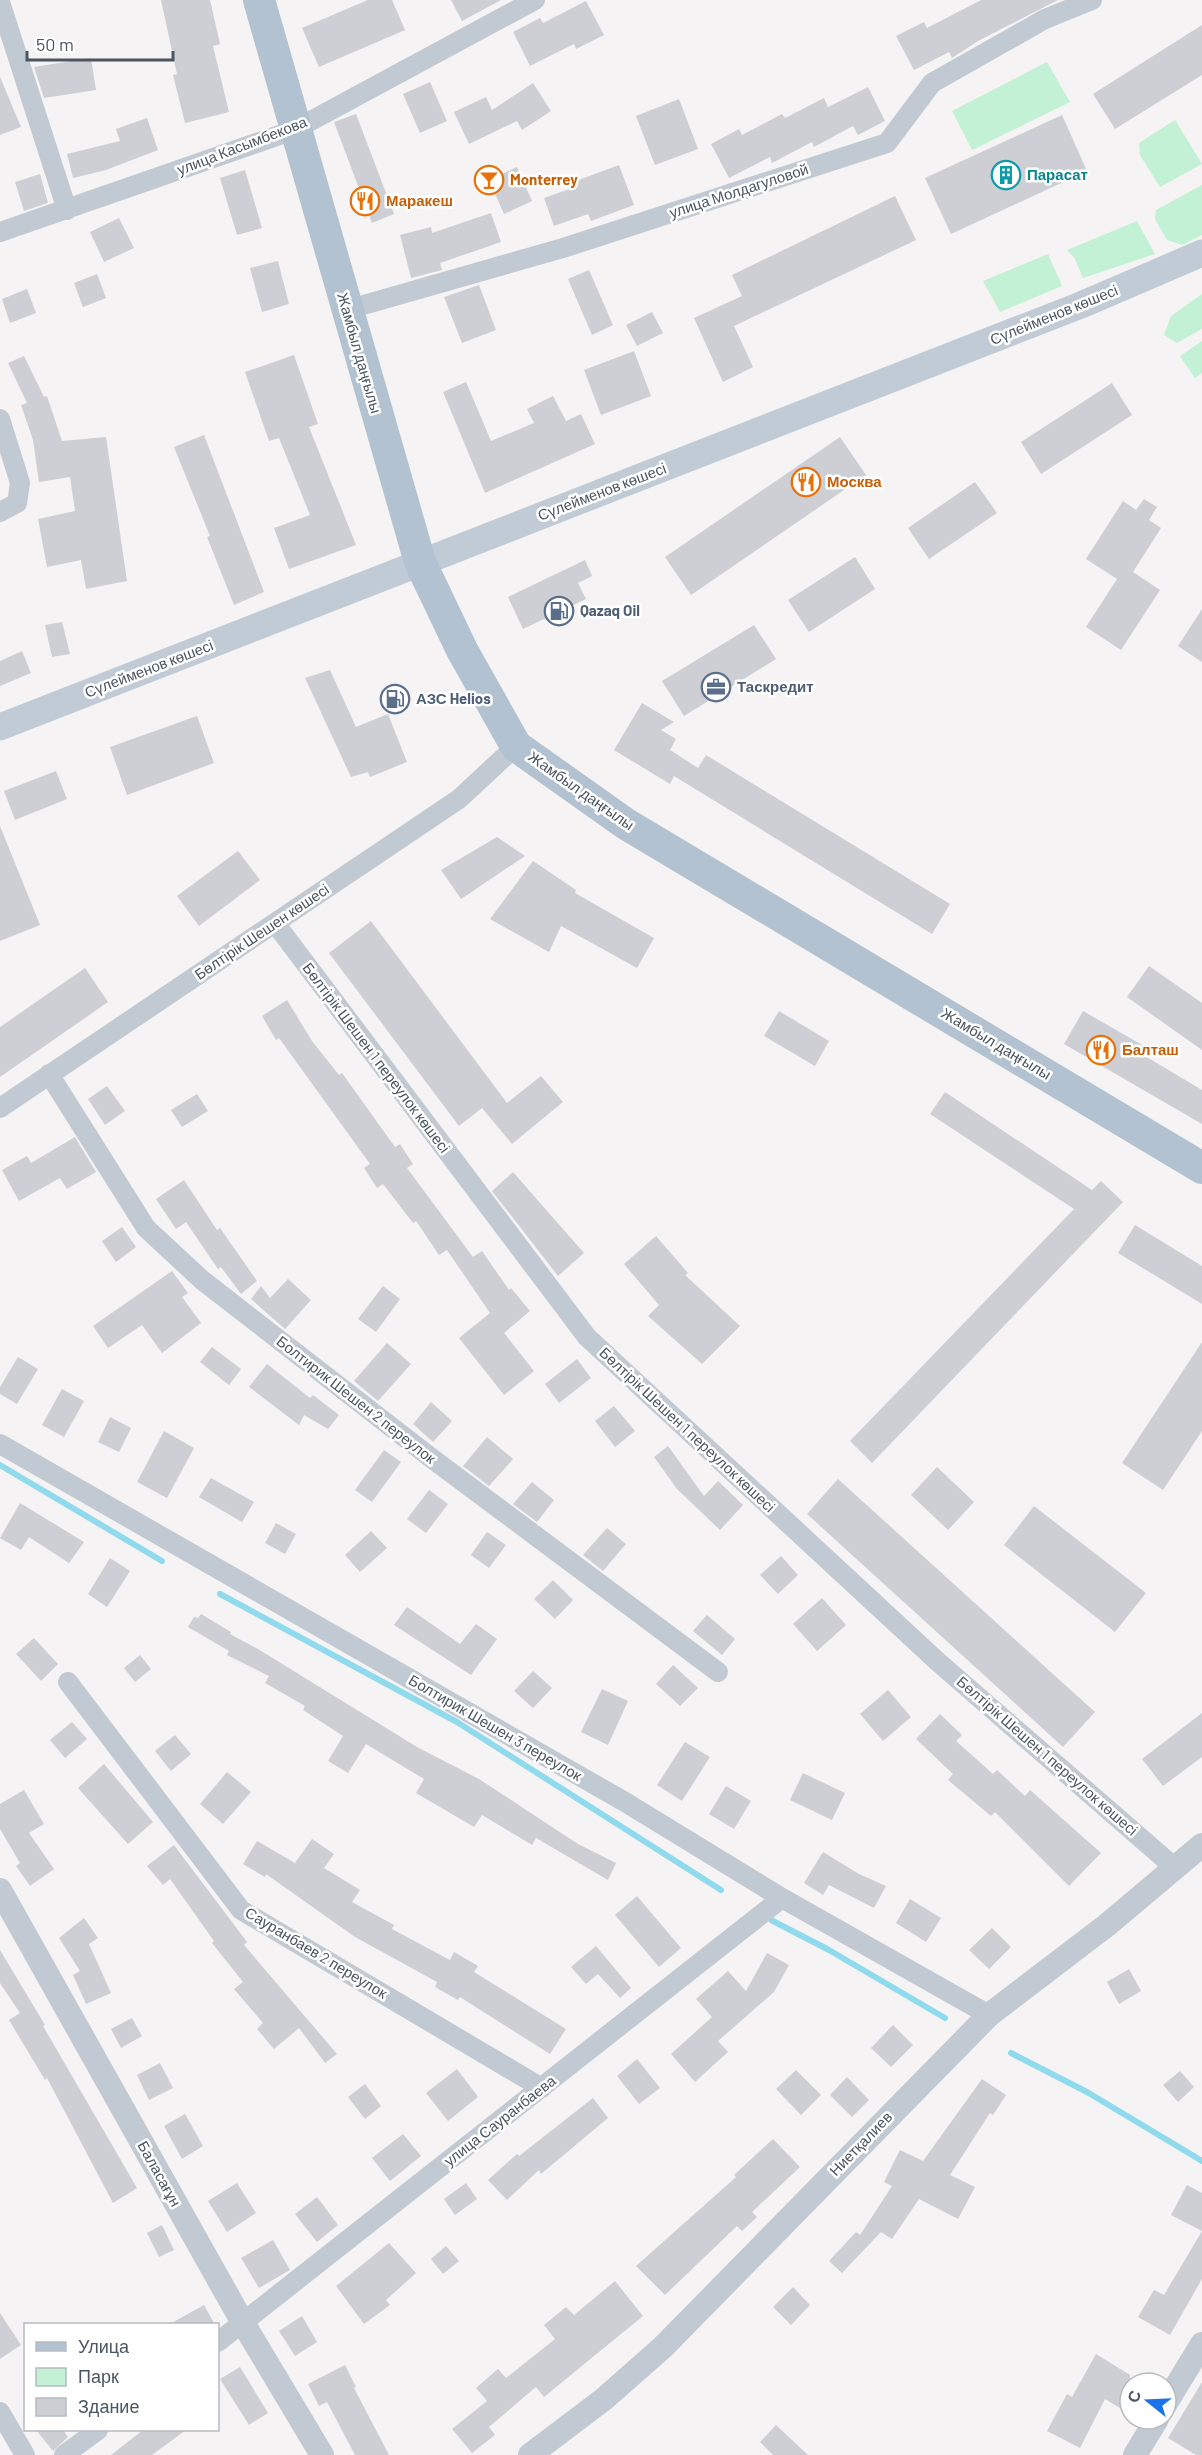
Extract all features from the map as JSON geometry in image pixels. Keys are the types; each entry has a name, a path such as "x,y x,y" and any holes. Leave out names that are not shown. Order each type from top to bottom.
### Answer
{"main road":[{"name":"Жамбыл даңғылы","path":"259,0 294,130 420,562 462,650 516,746 627,824 1202,1168"},
{"name":"Сүлейменов көшесі","path":"0,727 1070,309 1202,253"}],"street":[{"name":"улица Касымбекова","path":"0,232 294,130 535,0"},
{"name":"улица Молдагуловой","path":"346,310 563,248 887,143 932,82 1046,19 1092,0"},
{"path":"0,2 67,210"},
{"path":"0,419 20,483 8,507"},
{"name":"Бөлтірік Шешен көшесі","path":"0,1108 459,799 516,746"},
{"name":"Бөлтірік Шешен 1 переулок көшесі","path":"275,923 587,1337 937,1661 1174,1867"},
{"name":"Болтирик Шешен 2 переулок","path":"49,1074 146,1228 202,1280 430,1457 718,1672"},
{"name":"Болтирик Шешен 3 переулок","path":"0,1444 625,1802 782,1898 989,2014"},
{"name":"Сауранбаев 2 переулок","path":"68,1682 241,1910 542,2088"},
{"name":"Ниетқалиев","path":"530,2455 604,2399 663,2347 989,2014 1107,1925 1202,1845"},
{"name":"Баласағұн","path":"0,1890 243,2323 322,2455"},
{"name":"улица Сауранбаева","path":"219,2341 782,1898"},
{"path":"1178,2383 1202,2344"},
{"path":"0,2412 24,2455"},
{"path":"63,2455 97,2431"},
{"path":"1135,2455 1149,2431"}],"green space":[{"path":"1047,62 1070,102 972,150 952,111"},
{"path":"1175,120 1202,164 1160,187 1140,155 1139,143"},
{"path":"1202,185 1202,235 1182,245 1167,240 1155,219 1156,210"},
{"path":"1137,221 1155,254 1083,278 1075,259 1067,250"},
{"path":"1048,254 1062,286 1000,312 983,281"},
{"path":"1202,294 1202,329 1177,343 1164,335 1171,316"},
{"path":"1202,341 1202,373 1195,378 1180,356"}],"building":[{"path":"161,0 210,0 220,44 213,46 229,112 185,123 173,75 177,74"},
{"path":"368,0 392,0 405,30 319,67 302,28"},
{"path":"451,0 501,0 462,21"},
{"path":"981,0 1058,0 978,41 952,58 949,52 914,70 896,36 924,22 927,28"},
{"path":"586,1 604,35 576,49 574,44 530,66 513,32 540,18 543,23"},
{"path":"1202,25 1202,75 1115,129 1093,94"},
{"path":"91,58 96,90 44,98 34,67"},
{"path":"0,77 21,127 0,135"},
{"path":"430,82 447,121 420,133 403,94"},
{"path":"533,83 551,111 522,130 517,121 469,144 454,112 486,97 492,110"},
{"path":"868,87 885,121 858,135 853,126 814,147 812,142 772,163 770,157 729,178 711,144 739,129 742,135 782,114 785,118 824,98 828,107"},
{"path":"679,99 698,149 655,165 636,116"},
{"path":"356,114 394,214 372,223 334,122"},
{"name":"Парасат","path":"1062,115 1087,171 951,234 925,178"},
{"path":"147,118 158,150 106,170 73,178 67,154 120,141 116,129"},
{"path":"619,165 634,205 591,221 588,214 554,226 544,198 578,186 576,181"},
{"path":"517,167 532,201 504,214 489,180"},
{"path":"245,170 262,228 237,235 220,178"},
{"path":"40,174 48,203 24,211 15,182"},
{"path":"895,196 916,240 734,326 753,367 723,382 694,318 742,296 732,275"},
{"path":"491,213 501,242 440,263 442,270 411,278 400,235 431,227 432,233"},
{"path":"119,218 134,248 104,262 90,232"},
{"path":"278,261 289,304 262,312 250,268"},
{"path":"589,270 613,325 592,335 568,279"},
{"path":"97,274 106,298 83,307 74,283"},
{"path":"479,285 496,330 462,343 444,297"},
{"path":"27,289 36,313 10,323 2,299"},
{"path":"652,312 663,333 637,346 626,325"},
{"path":"634,351 651,396 601,415 584,370"},
{"path":"294,355 318,424 309,427 356,545 289,569 274,528 310,515 279,438 269,441 245,372"},
{"path":"24,356 44,397 47,396 62,441 106,437 127,581 86,589 81,560 47,567 38,519 75,511 70,477 39,482 33,440 21,405 27,403 8,363"},
{"path":"466,382 491,441 534,423 527,409 553,396 566,421 581,414 595,444 485,493 443,392"},
{"path":"1112,383 1132,415 1041,474 1021,442"},
{"path":"204,435 264,592 234,605 207,537 210,536 174,447"},
{"path":"840,437 866,475 691,595 665,557"},
{"path":"975,482 997,513 929,559 908,528"},
{"path":"1144,499 1157,507 1149,520 1161,528 1133,572 1160,590 1121,650 1086,627 1117,579 1086,559 1123,501 1136,510"},
{"path":"855,557 875,589 809,632 788,600"},
{"path":"585,560 592,576 578,583 586,599 523,629 508,597"},
{"path":"1202,609 1202,662 1178,646"},
{"path":"62,622 70,654 52,657 45,625"},
{"path":"754,625 776,659 684,716 662,681"},
{"path":"22,651 31,673 0,686 0,661"},
{"path":"330,670 356,727 388,714 407,762 370,777 368,772 351,777 305,678"},
{"path":"642,703 674,722 661,730 676,739 670,750 698,768 706,755 950,904 932,934 674,776 670,784 614,750"},
{"path":"197,716 214,763 127,795 110,747"},
{"path":"56,771 67,799 15,820 4,791"},
{"path":"0,826 40,925 0,941"},
{"path":"497,837 525,856 461,899 441,870"},
{"path":"238,851 260,880 199,926 177,896"},
{"path":"533,861 576,890 575,893 654,938 637,968 561,926 549,952 490,919"},
{"path":"371,921 507,1103 541,1076 563,1102 512,1144 482,1108 459,1126 329,953"},
{"path":"1149,966 1202,1003 1202,1050 1127,997"},
{"path":"85,968 108,1002 0,1077 0,1027"},
{"path":"287,1000 312,1041 339,1075 342,1073 395,1147 400,1144 413,1164 407,1168 473,1257 482,1251 509,1290 511,1288 530,1311 504,1333 534,1371 504,1395 459,1338 490,1313 447,1250 439,1255 416,1221 413,1223 383,1184 377,1188 364,1168 370,1164 279,1038 276,1040 262,1016"},
{"path":"779,1011 829,1041 815,1066 764,1036"},
{"path":"1083,1011 1144,1046 1140,1053 1202,1090 1202,1124 1064,1044"},
{"path":"107,1086 125,1111 105,1125 88,1099"},
{"path":"945,1092 1092,1190 1101,1181 1123,1202 872,1463 850,1441 1074,1209 930,1114"},
{"path":"197,1094 208,1111 182,1127 171,1110"},
{"path":"75,1137 96,1172 67,1189 60,1178 19,1201 2,1170 27,1156 31,1163"},
{"path":"513,1172 584,1253 558,1276 492,1191"},
{"path":"184,1180 217,1230 220,1228 257,1281 241,1294 221,1267 218,1269 186,1222 176,1229 156,1199"},
{"path":"1135,1225 1202,1266 1202,1304 1118,1253"},
{"path":"122,1227 136,1247 116,1262 102,1241"},
{"path":"656,1236 688,1273 685,1275 740,1326 702,1364 648,1316 659,1305 624,1264"},
{"path":"172,1271 188,1293 182,1297 201,1323 162,1353 142,1325 108,1348 93,1326"},
{"path":"288,1279 311,1300 285,1329 251,1299 261,1286 270,1298"},
{"path":"383,1286 400,1299 376,1332 358,1319"},
{"path":"1202,1342 1202,1431 1163,1490 1122,1463"},
{"path":"387,1343 411,1364 378,1401 354,1381"},
{"path":"212,1347 241,1369 229,1385 200,1362"},
{"path":"18,1357 38,1369 17,1404 0,1394 0,1387"},
{"path":"577,1359 591,1378 559,1403 545,1384"},
{"path":"267,1364 310,1398 313,1395 339,1415 328,1429 304,1415 299,1425 249,1387"},
{"path":"62,1389 84,1401 64,1437 42,1425"},
{"path":"431,1402 452,1421 433,1442 413,1424"},
{"path":"614,1406 635,1431 615,1447 595,1421"},
{"path":"110,1417 131,1428 119,1452 98,1442"},
{"path":"164,1431 194,1448 167,1498 137,1482"},
{"path":"487,1437 513,1459 489,1486 463,1466"},
{"path":"668,1446 704,1496 718,1481 743,1505 720,1530 677,1489 654,1457"},
{"path":"384,1450 401,1462 372,1502 355,1490"},
{"path":"937,1467 974,1502 948,1530 911,1495"},
{"path":"211,1478 254,1502 242,1522 199,1497"},
{"path":"838,1479 1095,1712 1063,1747 807,1514"},
{"path":"532,1482 554,1500 537,1522 513,1504"},
{"path":"429,1490 448,1504 426,1533 407,1519"},
{"path":"20,1503 84,1542 69,1563 29,1537 21,1550 0,1538"},
{"path":"1034,1506 1146,1593 1115,1632 1004,1545"},
{"path":"276,1523 296,1534 285,1554 265,1543"},
{"path":"607,1528 626,1544 603,1571 583,1555"},
{"path":"371,1531 387,1548 360,1572 345,1555"},
{"path":"487,1532 506,1545 489,1568 471,1555"},
{"path":"781,1556 798,1575 778,1594 760,1575"},
{"path":"110,1558 130,1571 107,1607 88,1594"},
{"path":"553,1580 573,1600 555,1619 534,1599"},
{"path":"822,1598 846,1625 817,1651 793,1624"},
{"path":"407,1607 460,1644 476,1624 497,1639 471,1675 394,1625"},
{"path":"201,1614 231,1632 230,1634 417,1747 479,1779 578,1844 616,1863 608,1880 536,1838 532,1845 482,1815 474,1827 416,1793 424,1779 366,1744 348,1773 328,1761 343,1736 303,1710 305,1706 265,1683 269,1676 227,1655 229,1651 188,1627 194,1617 198,1618"},
{"path":"707,1615 735,1639 722,1655 693,1631"},
{"path":"34,1638 58,1664 41,1681 16,1654"},
{"path":"140,1655 151,1669 135,1682 124,1668"},
{"path":"673,1665 698,1688 680,1706 656,1684"},
{"path":"533,1671 552,1688 533,1708 514,1691"},
{"path":"602,1689 628,1701 608,1745 581,1732"},
{"path":"888,1690 911,1717 883,1741 860,1714"},
{"path":"1202,1713 1202,1757 1163,1786 1142,1759"},
{"path":"940,1714 962,1735 956,1741 993,1774 997,1770 1025,1796 1030,1790 1101,1853 1069,1886 995,1812 991,1816 948,1780 953,1774 916,1739"},
{"path":"72,1722 87,1739 65,1758 50,1740"},
{"path":"175,1735 191,1754 171,1771 155,1751"},
{"path":"685,1742 710,1757 682,1801 657,1785"},
{"path":"104,1764 153,1822 128,1844 78,1788"},
{"path":"227,1772 251,1792 223,1824 200,1804"},
{"path":"803,1773 845,1793 832,1820 790,1800"},
{"path":"726,1786 751,1801 734,1829 709,1814"},
{"path":"24,1790 44,1824 29,1833 54,1869 30,1886 16,1866 20,1863 0,1829 0,1804"},
{"path":"312,1839 334,1854 324,1868 360,1890 352,1902 394,1925 392,1929 450,1960 454,1952 478,1966 474,1972 566,2029 550,2054 460,1997 458,2000 435,1987 437,1982 355,1937 266,1874 265,1877 243,1864 257,1841 295,1863"},
{"path":"174,1845 247,1942 244,1945 337,2054 325,2063 299,2028 274,2049 257,2029 263,2023 234,1989 243,1982 212,1943 214,1941 170,1879 163,1885 147,1866"},
{"path":"823,1852 859,1874 886,1886 874,1908 829,1885 823,1895 804,1883"},
{"path":"637,1896 681,1948 659,1967 615,1915"},
{"path":"910,1899 941,1918 926,1942 896,1923"},
{"path":"84,1918 98,1938 89,1944 111,1993 86,2004 73,1975 80,1971 59,1938"},
{"path":"992,1928 1011,1947 989,1969 969,1950"},
{"path":"596,1946 631,1988 620,1998 598,1974 586,1984 571,1967"},
{"path":"0,1950 137,2188 113,2203 47,2078 45,2080 9,2020 20,2013 0,1983"},
{"path":"767,1953 789,1965 774,1992 718,2041 728,2052 695,2082 671,2054 712,2017 696,1999 728,1971 746,1991"},
{"path":"1129,1969 1141,1991 1119,2004 1107,1982"},
{"path":"132,2018 142,2036 121,2048 111,2029"},
{"path":"893,2025 913,2045 891,2067 871,2048"},
{"path":"637,2059 660,2088 639,2104 617,2076"},
{"path":"160,2063 173,2088 149,2100 137,2075"},
{"path":"457,2069 478,2097 448,2121 426,2093"},
{"path":"796,2070 821,2095 801,2115 776,2089"},
{"path":"1180,2071 1194,2087 1178,2102 1163,2085"},
{"path":"847,2077 869,2100 852,2117 830,2095"},
{"path":"982,2079 1006,2095 993,2115 990,2113 950,2175 975,2187 958,2219 919,2199 892,2239 881,2232 842,2273 829,2261 856,2232 860,2235 892,2186 884,2182 900,2150 923,2161"},
{"path":"365,2084 381,2106 365,2119 348,2097"},
{"path":"593,2098 608,2118 541,2174 539,2170 507,2200 488,2180 517,2154 519,2156"},
{"path":"185,2114 203,2146 182,2159 164,2126"},
{"path":"403,2134 421,2156 390,2181 372,2158"},
{"path":"773,2139 800,2167 752,2212 757,2217 742,2231 737,2226 665,2295 636,2266 736,2177 734,2175"},
{"path":"237,2183 256,2213 227,2232 208,2201"},
{"path":"466,2183 477,2199 455,2215 444,2199"},
{"path":"1187,2185 1202,2193 1202,2231 1171,2215"},
{"path":"317,2197 338,2225 317,2242 295,2214"},
{"path":"162,2225 174,2250 159,2257 147,2233"},
{"path":"1202,2231 1202,2279 1170,2335 1138,2317 1154,2290 1164,2295"},
{"path":"273,2240 290,2270 259,2288 241,2258"},
{"path":"389,2243 416,2273 386,2300 390,2305 364,2324 336,2286"},
{"path":"446,2246 459,2261 443,2274 431,2259"},
{"path":"615,2281 643,2316 544,2397 536,2387 489,2427 495,2435 472,2453 452,2429 487,2401 476,2388 498,2369 506,2378 555,2339 544,2325 566,2307 574,2315"},
{"path":"793,2287 810,2305 791,2325 773,2307"},
{"path":"204,2305 214,2323 172,2323"},
{"path":"0,2313 21,2345 0,2359"},
{"path":"302,2316 317,2342 295,2356 279,2331"},
{"path":"1096,2354 1124,2371 1118,2371 1118,2407 1105,2399 1080,2448 1047,2431 1067,2394 1072,2397"},
{"path":"345,2365 356,2387 354,2388 389,2455 355,2455 327,2402 319,2406 308,2384"},
{"path":"240,2367 268,2413 249,2425 220,2379"},
{"path":"1202,2382 1202,2455 1196,2455 1168,2438 1172,2431 1178,2431 1178,2422"},
{"path":"776,2425 808,2455 773,2455 760,2442"},
{"path":"37,2431 64,2431 68,2437 53,2451"},
{"path":"142,2431 185,2431 152,2455 111,2455"}],"waterway":[{"path":"0,1465 162,1561"},
{"path":"220,1594 457,1722 721,1890"},
{"path":"771,1920 829,1950 945,2018"},
{"path":"1011,2053 1087,2092 1202,2161"}],"place":[{"name":"Парасат","path":"1006,175"},
{"name":"Monterrey","path":"489,180"},
{"name":"Маракеш","path":"365,201"},
{"name":"Москва","path":"806,482"},
{"name":"Qazaq Oil","path":"559,611"},
{"name":"Таскредит","path":"716,687"},
{"name":"АЗС Helios","path":"395,699"},
{"name":"Балташ","path":"1101,1050"}]}
